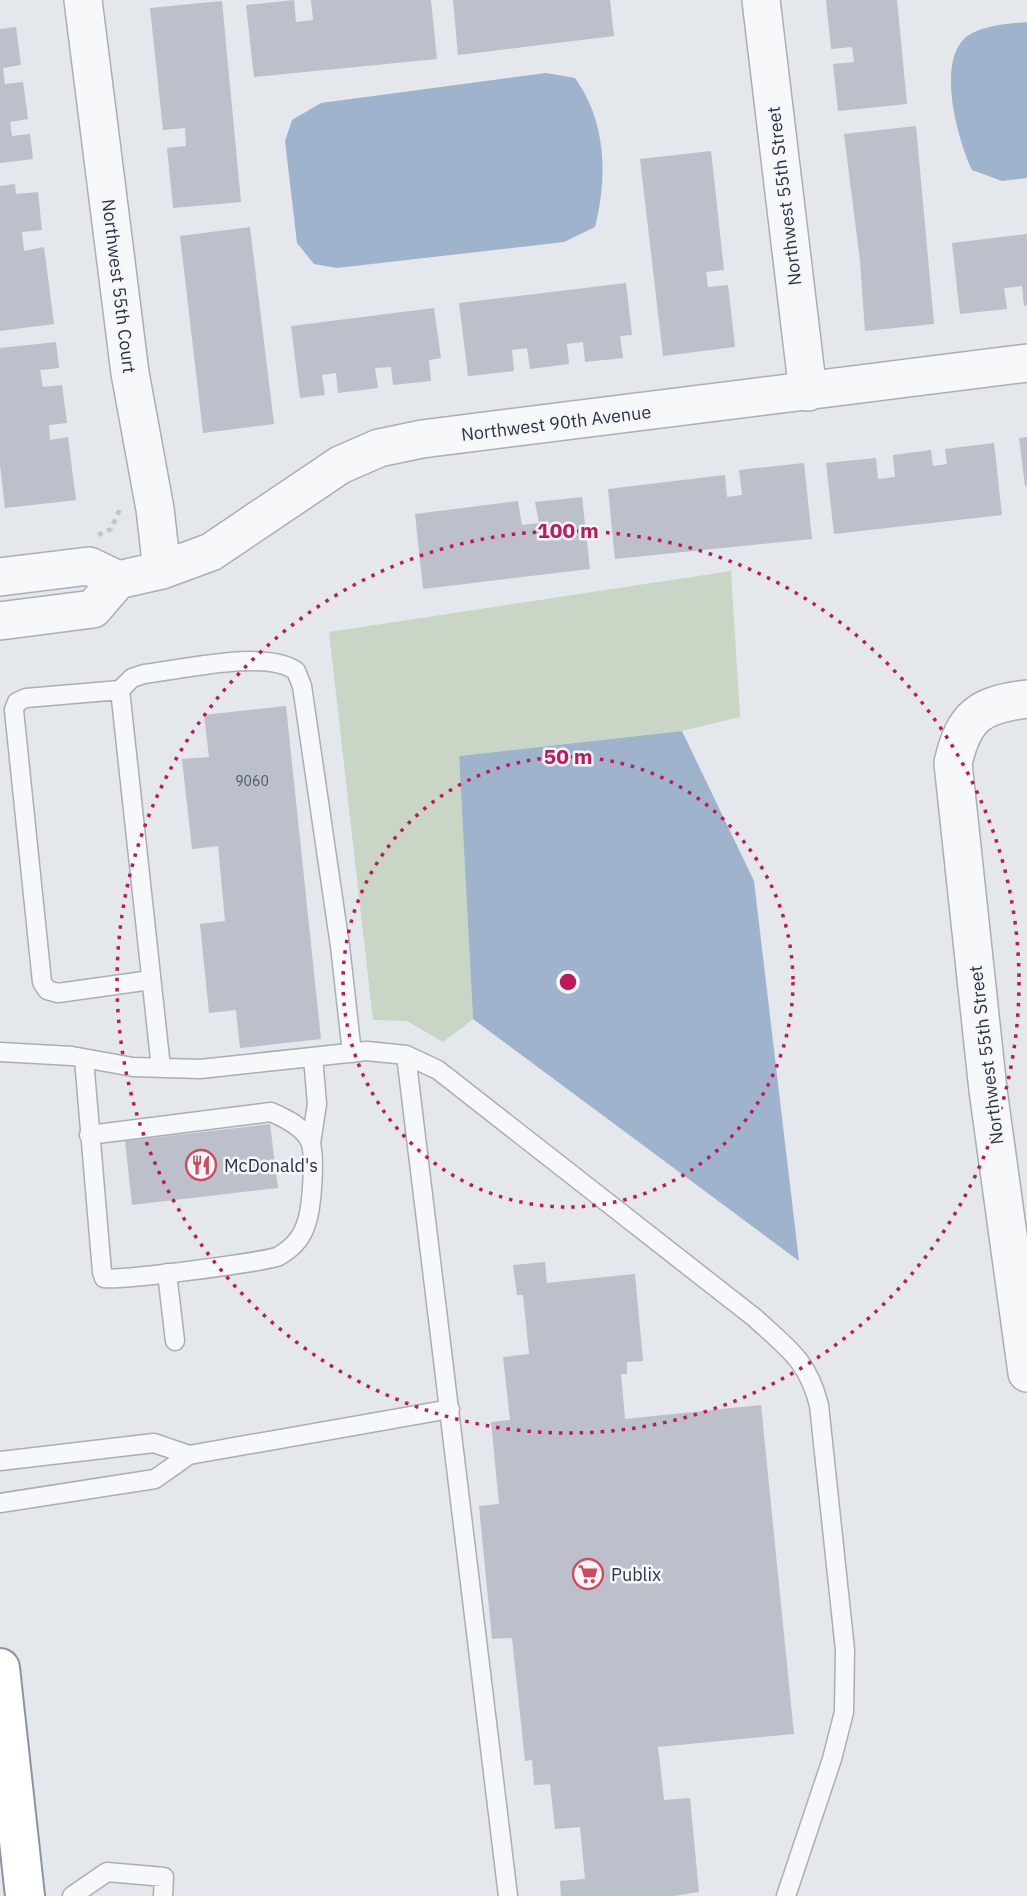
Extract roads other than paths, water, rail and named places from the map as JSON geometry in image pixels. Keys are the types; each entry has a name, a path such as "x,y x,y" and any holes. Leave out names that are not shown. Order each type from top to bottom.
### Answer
{"highway":[{"path":"0,1668 25,1896"}],"street":[{"name":"Northwest 55th Court","path":"83,0 130,373 155,509 162,570"},
{"name":"Northwest 55th Street","path":"761,0 808,392"},
{"name":"Northwest 90th Avenue","path":"118,580 162,570 211,552 340,466 379,448 422,439 1027,363"},
{"path":"0,577 89,566 118,580 93,609 0,621"},
{"name":"Northwest 55th Street","path":"1027,699 1002,702 974,715 960,736 953,763 988,1090 1027,1373"}],"lane":[{"path":"151,980 58,993 47,990 43,982 14,710 17,702 26,698 120,690 132,678 144,674 252,662 288,665 296,671 304,700 340,946 352,1053"},
{"path":"120,690 160,1068"},
{"path":"0,1052 84,1059 133,1067 200,1069 367,1051 406,1055 438,1070 755,1318 811,1375 819,1405 845,1650 844,1712 786,1896"},
{"path":"406,1055 508,1896"},
{"path":"84,1059 104,1278 167,1273 277,1257 296,1243 306,1224 312,1172 311,1143 317,1104 313,1057"},
{"path":"89,1135 271,1112 292,1121 311,1143"},
{"path":"167,1273 175,1341"},
{"path":"0,1503 155,1479 189,1455 450,1409"},
{"path":"0,1461 154,1443 189,1455"},
{"path":"72,1896 107,1872 164,1877 163,1896"}],"water":[{"path":"1027,22 1027,178 1002,181 972,170 956,123 951,84 952,66 956,51 970,34 994,26"},
{"path":"546,73 575,78 593,112 602,150 603,169 595,227 564,242 337,268 314,264 297,243 285,141 292,120 321,103"},
{"path":"682,731 754,881 799,1261 473,1019 459,756"}],"place":[{"name":"McDonald's","path":"201,1165"},
{"name":"Publix","path":"588,1574"}]}
